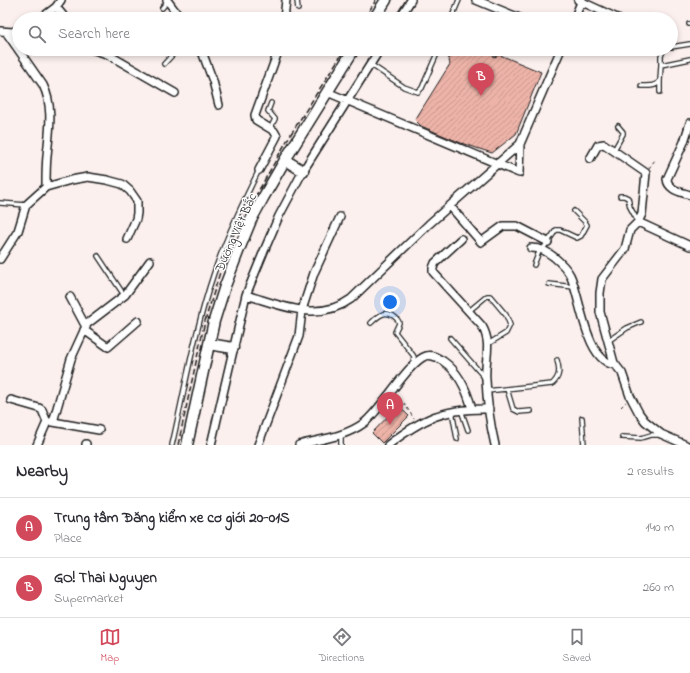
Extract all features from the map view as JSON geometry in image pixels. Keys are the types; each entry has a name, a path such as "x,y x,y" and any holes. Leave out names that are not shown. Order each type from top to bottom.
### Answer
{"main road":[{"path":"378,12 386,0"},
{"name":"Đường Việt Bắc","path":"187,445 220,300 251,220 285,160 350,56"},
{"path":"285,160 303,171"},
{"path":"209,344 233,348"}],"street":[{"path":"49,12 56,7 61,0"},
{"path":"285,12 286,0"},
{"path":"403,12 411,0"},
{"path":"476,0 505,12"},
{"path":"576,12 580,0 605,12"},
{"path":"167,1 176,12"},
{"path":"56,7 60,12"},
{"path":"3,32 12,44"},
{"path":"21,56 48,94 50,122 46,187"},
{"path":"110,56 175,93"},
{"path":"204,56 219,105"},
{"path":"259,170 277,138 276,133 256,120 255,115 276,56"},
{"path":"211,445 246,295 279,216 303,171 375,56"},
{"path":"327,92 519,173 520,144 558,56"},
{"path":"690,123 687,143 667,179 667,182 672,188 690,195"},
{"path":"246,295 310,311 342,306 450,206 520,144"},
{"path":"590,159 598,145 604,144 646,174 642,214 638,222 630,230 626,247 602,279 600,312 616,365 622,373 630,396 642,417 664,436 686,445"},
{"path":"0,260 18,231 26,205 46,187 88,177 122,184 130,191 137,201 136,218 126,240"},
{"path":"450,206 481,242 503,226 517,226 548,242"},
{"path":"258,445 299,336 302,310 314,273 340,217"},
{"path":"638,222 690,246"},
{"path":"461,239 435,263 433,272 482,326 487,336 488,344 485,379 488,409 495,445"},
{"path":"531,248 541,249 558,260 566,268 572,279 591,341 607,364 616,365"},
{"path":"38,445 50,422 71,359 85,328 91,320 125,295 150,262"},
{"path":"70,297 85,328 108,347 138,321"},
{"path":"299,445 341,435 366,422 385,401 410,369 426,356 432,355 447,364 459,378 467,392 472,409"},
{"path":"11,400 40,408 50,422 99,430"},
{"path":"388,445 431,418 452,411 488,409"}],"lane":[{"path":"297,0 298,9"},
{"path":"454,12 459,0"},
{"path":"162,8 167,1"},
{"path":"678,46 690,44"},
{"path":"164,64 171,56"},
{"path":"370,64 404,87 418,92 422,88 436,56"},
{"path":"660,92 661,56"},
{"path":"661,65 690,59"},
{"path":"641,86 656,85 660,81"},
{"path":"270,129 275,119 268,111 271,103"},
{"path":"614,150 623,134 618,126"},
{"path":"172,445 197,331 214,274 226,241 259,170"},
{"path":"620,196 628,198 630,207 638,222"},
{"path":"0,202 26,205"},
{"path":"534,265 541,249 558,230 577,238 581,236 586,225 583,219 574,211"},
{"path":"98,256 125,295"},
{"path":"549,284 574,287"},
{"path":"468,311 487,296 490,296 506,315 510,325 509,329 488,344"},
{"path":"371,323 379,315 388,313 398,320 399,324 395,332 414,357 410,369"},
{"path":"608,340 627,328 641,322"},
{"path":"450,338 485,379"},
{"path":"486,391 552,384 558,377 560,370 558,360"},
{"path":"507,389 510,404 513,409 519,412 531,411"},
{"path":"461,410 468,430"},
{"path":"452,411 457,439"},
{"path":"582,418 584,445"},
{"path":"340,445 341,435"},
{"path":"622,437 642,438 651,435 664,436"}],"path":[{"path":"646,174 651,164 655,160"},
{"path":"404,403 418,425"}],"building":[{"path":"448,56 502,56 541,72 516,134 492,153 461,143 421,126 415,120 450,64"},
{"path":"398,406 409,416 382,443 372,433"}],"railway":[{"path":"368,12 376,0"},
{"path":"178,445 205,321 229,243 289,137 341,56"}],"place":[{"name":"GO! Thai Nguyen","path":"481,96"},
{"name":"Trung tâm Đăng kiểm xe cơ giới 20-01S","path":"390,425"}]}
